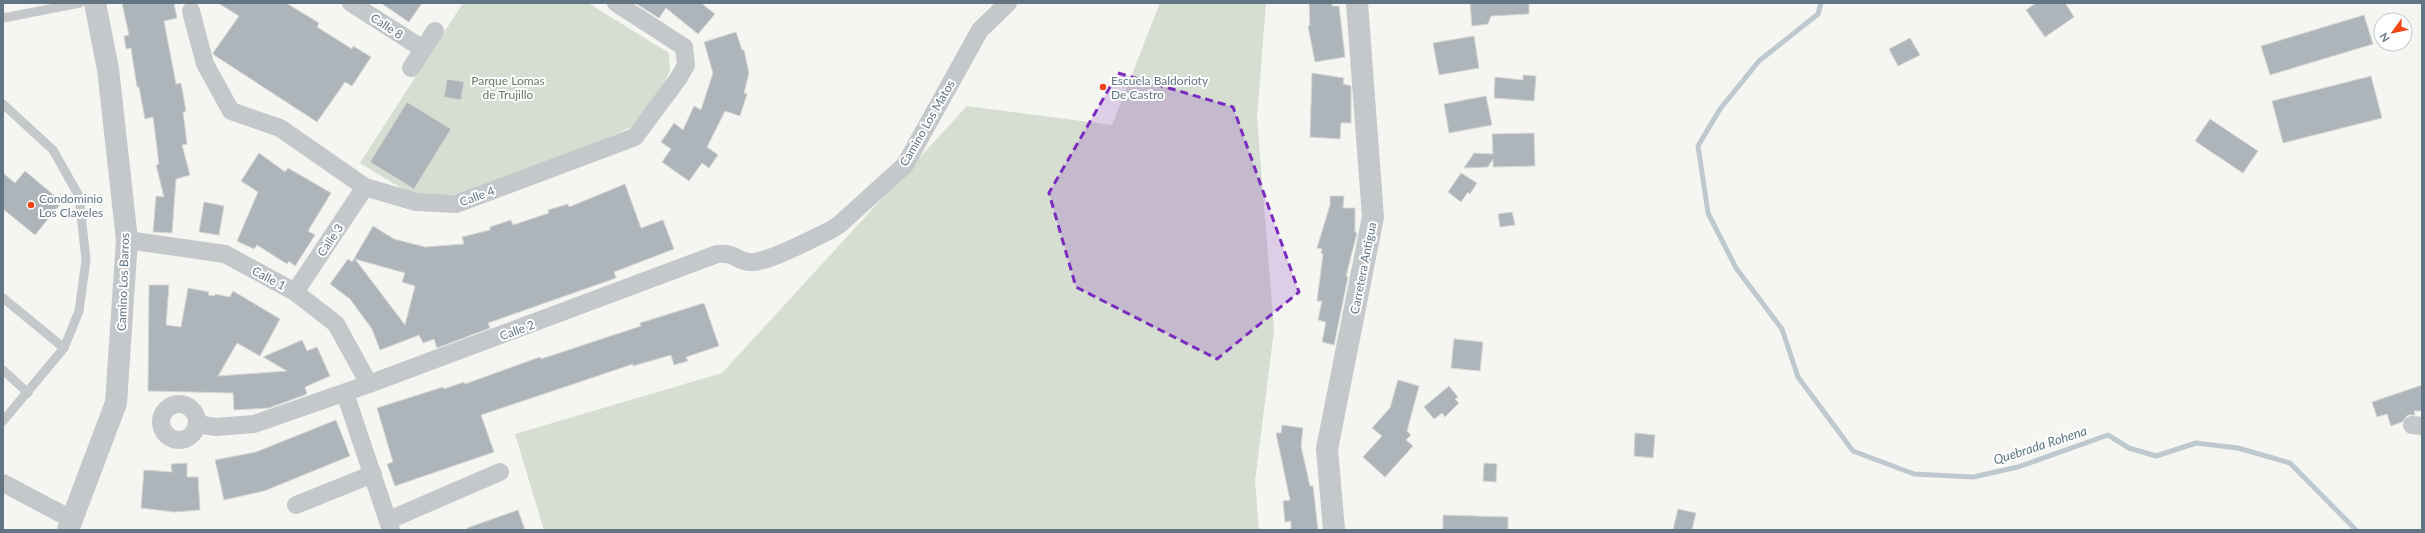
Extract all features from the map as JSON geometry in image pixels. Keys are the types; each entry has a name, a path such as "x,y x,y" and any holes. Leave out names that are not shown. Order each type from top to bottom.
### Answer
{"street":[{"name":"Camino Los Barros","path":"71,525 116,403 126,240 108,69 95,3"},
{"name":"Calle 8","path":"351,3 423,49"},
{"name":"Calle 4","path":"192,11 205,64 231,111 280,128 365,187 416,202 456,204 635,137 686,65 684,47 616,3"},
{"name":"Camino Los Matos","path":"830,230 840,224 905,165 980,30 1008,3"},
{"name":"Carretera Antigua","path":"1334,530 1327,449 1373,217 1357,3"},
{"path":"411,68 435,31"},
{"name":"Calle 3","path":"295,292 365,187"},
{"name":"Calle 2","path":"197,424 216,427 254,424 369,384 717,254 728,253 749,262 764,260 830,230"},
{"name":"Calle 1","path":"126,240 225,254 295,292 336,324 369,384"},
{"path":"344,393 390,525 500,472"},
{"path":"296,506 373,474"},
{"path":"3,483 71,525"}],"lane":[{"path":"3,18 80,3"},
{"path":"3,104 53,150 79,196 86,260 79,311 64,348 28,393 3,421"},
{"path":"3,298 64,348"},
{"path":"3,370 28,393"}],"highlighted area":[{"path":"1118,73 1233,107 1299,292 1217,359 1076,287 1049,193"}],"green space":[{"name":"Parque Lomas de Trujillo","path":"463,3 588,3 669,53 670,69 664,85 631,127 607,138 461,194 434,196 411,194 360,163"},
{"path":"1160,3 1266,3 1257,118 1274,330 1255,481 1259,530 544,530 515,434 722,373 967,106 1112,125"}],"building":[{"path":"122,3 174,3 177,18 164,21 176,84 181,83 186,111 183,112 187,144 182,145 190,175 176,179 172,233 153,232 156,196 164,197 156,165 159,164 153,117 145,119 139,87 137,87 131,48 126,49 124,36 129,35"},
{"path":"218,3 286,3 319,23 317,27 352,49 353,46 371,57 352,86 345,82 317,122 214,55 213,53 239,16"},
{"path":"381,3 422,3 409,22"},
{"path":"635,3 701,3 715,14 698,34 666,8 659,18"},
{"path":"1309,3 1332,3 1332,6 1339,6 1345,57 1315,62 1308,26 1310,25"},
{"path":"1470,3 1529,3 1529,14 1491,16 1488,24 1472,26"},
{"path":"2036,3 2065,3 2074,17 2045,37 2026,10"},
{"path":"2364,15 2373,44 2270,75 2261,46"},
{"path":"736,32 742,50 744,50 749,73 744,93 747,94 740,116 725,111 707,147 718,155 709,168 702,163 689,181 662,162 671,149 661,142 674,123 683,130 694,106 701,110 713,73 704,42"},
{"path":"1474,36 1479,68 1439,75 1433,43"},
{"path":"1910,38 1920,55 1898,66 1889,49"},
{"path":"1312,73 1344,78 1343,84 1351,86 1351,123 1341,123 1340,139 1310,137"},
{"path":"1523,75 1536,76 1534,101 1494,98 1495,77 1523,80"},
{"path":"2371,76 2382,118 2283,143 2272,101"},
{"path":"447,79 464,82 461,100 444,97"},
{"path":"1486,96 1492,125 1449,133 1444,104"},
{"path":"407,102 451,129 414,189 370,162"},
{"path":"2210,119 2258,151 2243,173 2195,141"},
{"path":"1534,133 1535,166 1493,167 1493,159 1488,167 1464,168 1474,153 1493,154 1492,134"},
{"path":"259,153 285,172 288,168 331,193 308,231 315,235 295,266 289,261 287,264 257,245 254,249 237,241 258,192 241,181"},
{"name":"Condominio Los Claveles","path":"25,171 62,202 35,235 3,209 3,173 15,183"},
{"path":"1461,173 1477,183 1470,194 1468,192 1461,202 1448,192"},
{"path":"625,184 641,228 663,220 674,249 614,272 616,278 488,323 490,328 437,348 434,339 423,343 419,335 380,350 372,329 350,299 330,284 348,259 352,262 373,226 394,239 425,247 464,244 462,237 490,230 490,227 511,220 513,225 549,213 548,210 568,204 569,207","holes":["355,259 405,273 402,282 415,286 405,325"]},
{"path":"1330,196 1344,196 1343,208 1355,208 1355,232 1357,233 1346,276 1348,277 1334,345 1322,342 1326,322 1318,320 1322,301 1317,301 1323,254 1321,253 1322,249 1317,248 1330,205"},
{"path":"204,202 224,206 219,235 199,232"},
{"path":"1512,212 1515,225 1500,227 1498,214"},
{"path":"149,285 169,285 166,325 181,327 188,288 209,292 208,295 214,296 215,294 230,297 233,291 280,319 260,356 237,343 218,376 287,371 263,357 302,340 307,351 317,347 330,376 305,387 307,394 269,408 234,410 233,393 148,391"},
{"path":"704,303 719,346 686,357 688,361 674,365 671,355 633,366 633,364 481,415 494,452 395,486 387,464 393,462 377,408 443,387 444,389 464,382 465,384 540,357 541,359 641,326 640,323"},
{"path":"1454,339 1483,342 1480,371 1451,368"},
{"path":"1398,380 1419,386 1407,431 1411,435 1406,440 1413,446 1385,477 1363,457 1382,436 1372,428 1390,408"},
{"path":"2422,385 2422,411 2414,411 2415,415 2408,415 2402,422 2391,426 2387,414 2377,417 2372,402"},
{"path":"1449,386 1458,397 1455,399 1459,403 1445,417 1442,413 1434,419 1424,407"},
{"path":"336,420 350,456 264,491 224,500 215,460 256,452"},
{"path":"1282,425 1303,428 1301,446 1310,486 1313,486 1318,530 1291,530 1291,521 1285,522 1283,501 1290,500 1276,433 1281,433"},
{"path":"1635,433 1655,435 1653,458 1634,456"},
{"path":"187,463 187,477 198,477 200,510 174,512 141,508 144,470 172,472 171,464"},
{"path":"1484,463 1497,464 1496,482 1483,481"},
{"path":"1678,509 1696,513 1692,530 1673,530"},
{"path":"518,510 525,530 468,530 467,528"},
{"path":"1443,515 1508,517 1508,530 1443,530"}],"waterway":[{"name":"Quebrada Rohena","path":"1821,3 1818,14 1759,61 1720,109 1698,146 1708,213 1736,268 1782,329 1798,377 1853,451 1914,474 1973,477 2018,467 2108,435 2129,448 2156,456 2196,443 2238,448 2290,463 2356,530"}],"place":[{"name":"Escuela Baldorioty De Castro","path":"1103,87"},
{"name":"Condominio Los Claveles","path":"31,205"}]}
